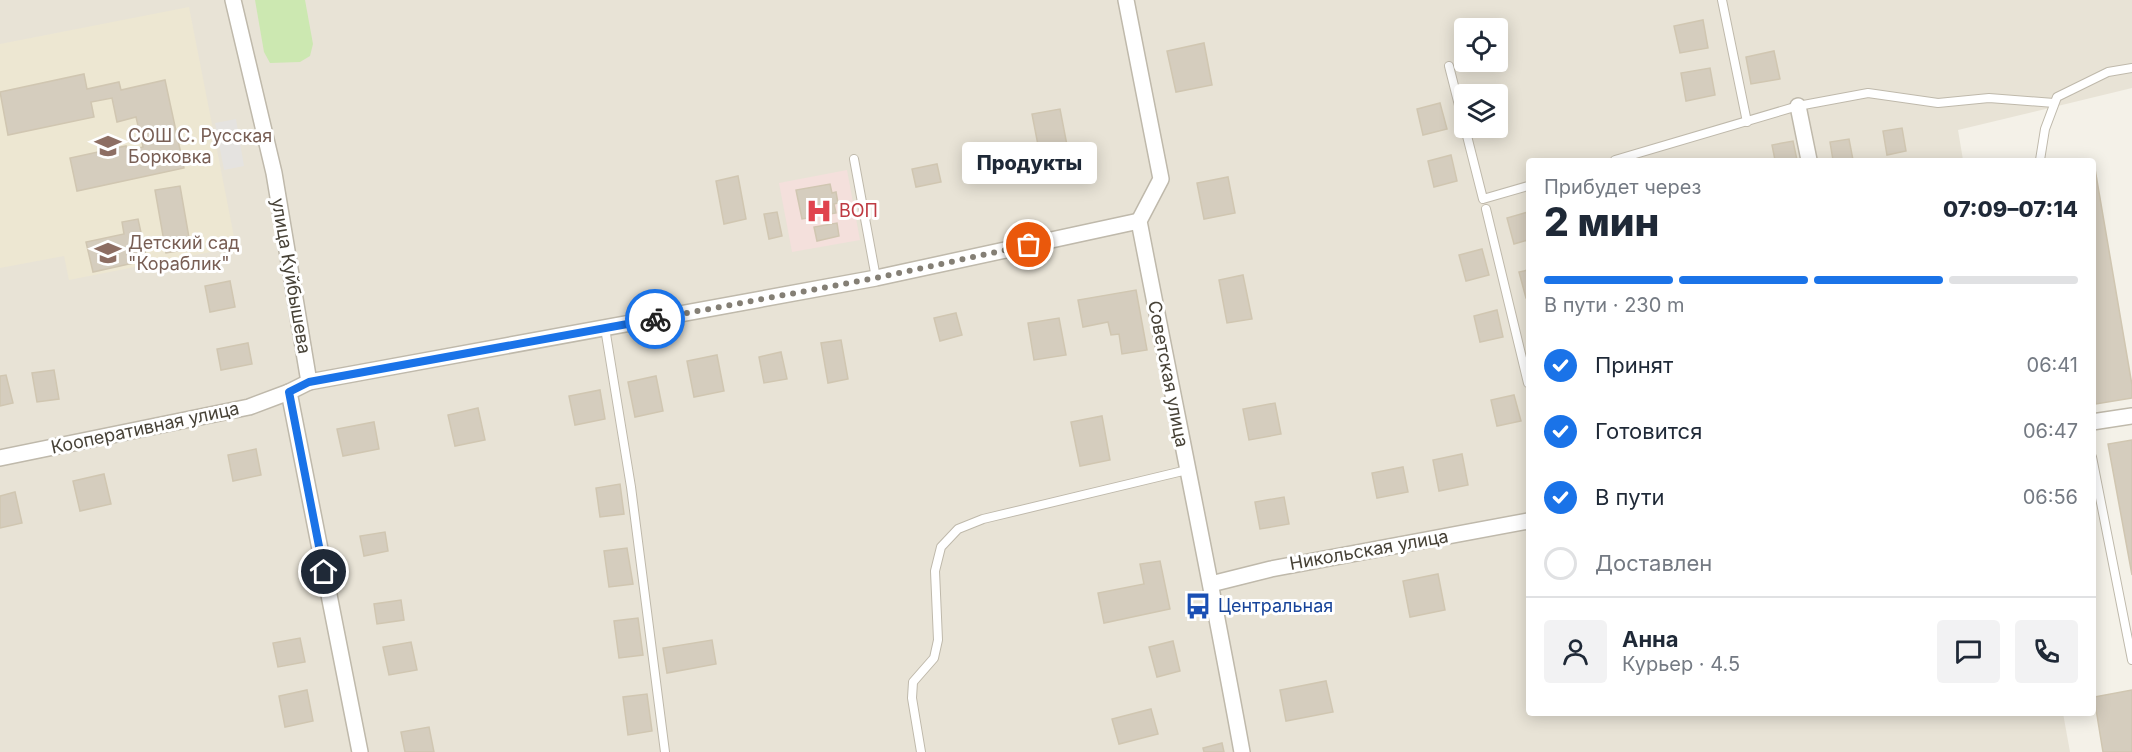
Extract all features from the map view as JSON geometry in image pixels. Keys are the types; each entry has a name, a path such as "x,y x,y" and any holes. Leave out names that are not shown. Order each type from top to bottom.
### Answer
{"street":[{"name":"улица Куйбышева","path":"233,0 274,173 309,382"},
{"path":"360,752 289,392 309,382 876,278 1139,221 1161,179 1126,0"},
{"path":"1798,106 1809,158"},
{"name":"Советская улица","path":"1139,221 1242,752"},
{"name":"Кооперативная улица","path":"0,458 239,409 289,392"},
{"path":"2096,421 2132,416"},
{"name":"Никольская улица","path":"1211,584 1271,568 1526,521"}],"lane":[{"path":"1722,0 1747,122"},
{"path":"1449,66 1454,86"},
{"path":"2040,158 2045,129 2057,97 2109,72 2132,68"},
{"path":"1622,158 1798,106 1868,93 1938,103 1989,98 2054,103"},
{"path":"1467,138 1483,199 1526,187"},
{"path":"854,159 876,278"},
{"path":"1486,209 1526,375"},
{"path":"606,328 631,487 665,752"},
{"path":"921,752 912,698 914,682 934,658 938,640 935,572 941,547 958,529 983,519 1187,470"},
{"path":"2096,477 2132,660"}],"shaded area":[{"path":"0,0 2132,0 2132,88 1958,130 1963,158 1526,158 1526,716 2064,716 2070,752 0,752"},
{"name":"СОШ С. Русская Борковка","path":"189,7 236,247 69,280 64,256 0,268 0,44"},
{"path":"236,119 244,166 224,170 215,123"},
{"name":"ВОП","path":"847,170 860,240 792,252 779,183"}],"green space":[{"path":"255,0 305,0 313,44 310,56 300,62 270,63 264,52"}],"building":[{"path":"1703,20 1708,48 1680,53 1674,26"},
{"path":"1204,43 1212,85 1176,92 1167,51"},
{"path":"1774,51 1780,79 1751,84 1746,57"},
{"path":"1710,68 1715,95 1686,101 1681,73"},
{"path":"84,74 87,89 119,82 121,90 165,80 184,168 77,191 70,158 126,146 127,151 143,147 136,117 117,122 112,98 91,102 94,117 8,135 0,92"},
{"path":"1440,103 1447,129 1423,135 1417,109"},
{"path":"1060,109 1071,166 1043,171 1032,114"},
{"path":"1902,128 1906,151 1887,155 1883,131"},
{"path":"1849,139 1853,158 1833,158 1830,142"},
{"path":"1793,141 1797,158 1775,158 1772,145"},
{"path":"1451,155 1457,181 1434,187 1428,161"},
{"path":"937,164 941,182 916,187 912,169"},
{"path":"2096,175 2132,385 2132,398 2096,404"},
{"path":"738,176 746,219 724,224 716,181"},
{"path":"1228,177 1235,213 1204,219 1197,183"},
{"path":"830,184 832,193 836,192 838,203 834,204 836,213 802,219 796,190"},
{"path":"180,186 191,249 166,253 155,190"},
{"path":"777,212 782,236 769,239 764,214"},
{"path":"1526,213 1526,241 1514,244 1507,218"},
{"path":"138,219 147,260 93,272 86,242 124,234 122,222"},
{"path":"837,223 839,236 817,241 814,227"},
{"path":"1482,249 1489,275 1466,281 1459,255"},
{"path":"1526,270 1526,298 1519,272"},
{"path":"1243,275 1252,319 1227,323 1219,280"},
{"path":"230,281 235,307 210,312 205,286"},
{"path":"1136,290 1147,350 1122,354 1119,334 1111,335 1108,322 1083,327 1078,300"},
{"path":"1497,310 1503,337 1480,342 1474,316"},
{"path":"956,313 962,335 940,341 934,318"},
{"path":"1059,318 1066,355 1034,360 1028,323"},
{"path":"841,340 848,379 828,383 821,343"},
{"path":"248,343 252,364 221,370 217,349"},
{"path":"781,352 787,379 764,383 759,357"},
{"path":"717,355 724,391 694,397 687,361"},
{"path":"54,370 59,399 37,402 32,373"},
{"path":"6,375 13,403 0,406 0,376"},
{"path":"656,376 663,411 635,417 628,382"},
{"path":"600,390 605,419 575,425 569,396"},
{"path":"1514,395 1521,421 1497,426 1491,400"},
{"path":"1275,403 1281,434 1249,440 1243,409"},
{"path":"478,408 485,440 455,446 448,415"},
{"path":"1102,416 1110,460 1080,466 1071,422"},
{"path":"374,422 379,449 343,456 337,429"},
{"path":"2132,440 2132,575 2108,444"},
{"path":"256,449 261,475 233,481 228,455"},
{"path":"1462,454 1468,485 1439,491 1433,460"},
{"path":"1403,467 1408,492 1377,498 1372,473"},
{"path":"104,474 111,504 80,511 73,481"},
{"path":"620,484 624,514 600,517 596,488"},
{"path":"15,492 22,523 0,528 0,496"},
{"path":"1284,497 1289,524 1260,529 1255,502"},
{"path":"385,532 388,551 364,556 360,536"},
{"path":"627,548 633,584 609,587 604,551"},
{"path":"1160,561 1170,609 1104,623 1098,593 1144,584 1140,564"},
{"path":"1438,574 1445,610 1410,617 1403,581"},
{"path":"401,600 404,620 377,624 374,604"},
{"path":"638,618 643,655 619,658 614,621"},
{"path":"300,638 305,662 278,667 273,643"},
{"path":"712,640 716,664 667,673 663,648"},
{"path":"1173,641 1180,671 1157,677 1149,647"},
{"path":"411,642 417,670 389,675 383,647"},
{"path":"1326,681 1333,712 1286,721 1280,690"},
{"path":"307,690 313,721 285,727 279,696"},
{"path":"2132,690 2132,752 2103,752 2096,697"},
{"path":"647,694 652,731 628,735 623,697"},
{"path":"1151,709 1158,734 1119,744 1112,719"},
{"path":"429,727 434,752 405,752 401,732"},
{"path":"1222,743 1224,752 1204,752 1203,748"}],"way so far":[{"path":"655,319 876,278 1029,245"}],"place":[{"name":"СОШ С. Русская Борковка","path":"108,146"},
{"name":"ВОП","path":"819,211"},
{"name":"Продукты","path":"1029,245"},
{"name":"Детский сад \"Кораблик\"","path":"108,253"},
{"name":"Центральная","path":"1198,606"}],"route":[{"path":"324,572 289,392 309,382 655,319"}]}
